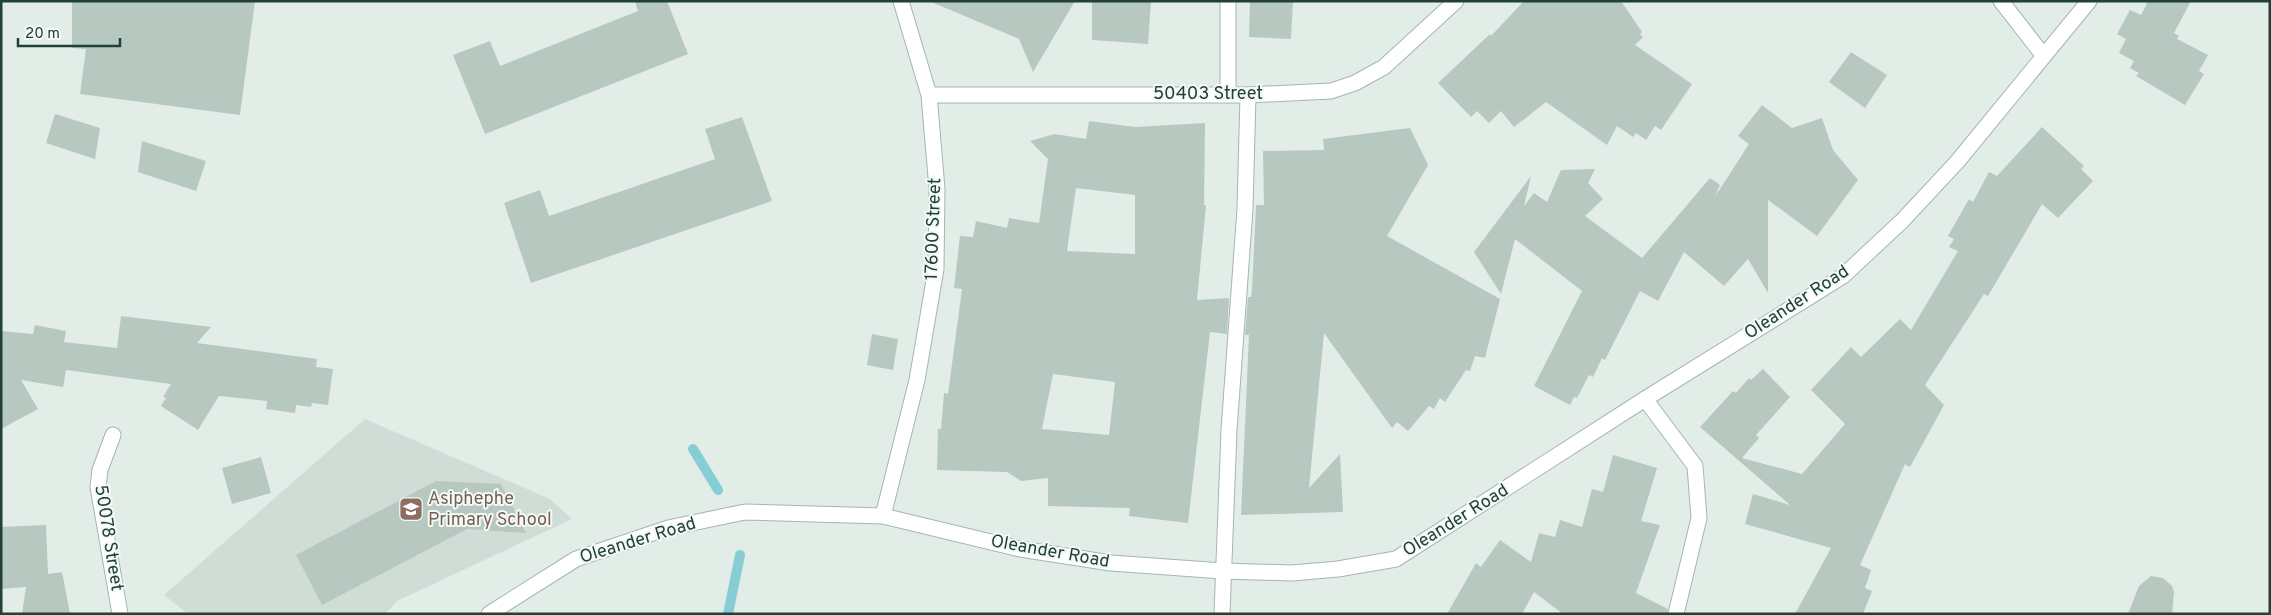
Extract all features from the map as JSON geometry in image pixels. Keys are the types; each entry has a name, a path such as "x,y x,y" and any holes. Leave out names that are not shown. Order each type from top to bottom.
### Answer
{"street":[{"name":"17600 Street","path":"882,516 917,380 936,269 937,189 929,95 901,1"},
{"path":"1228,1 1228,95"},
{"name":"50403 Street","path":"929,95 1248,95 1331,91 1355,83 1384,67 1456,1"},
{"path":"2001,1 2043,55"},
{"name":"Oleander Road","path":"489,614 576,560 668,528 745,512 882,516 1020,549 1111,563 1223,571 1292,572 1338,569 1396,560 1646,399 1843,276 1902,221 1957,162 2089,1"},
{"path":"1222,614 1229,430 1245,208 1248,95"},
{"path":"1646,399 1695,466 1699,518 1676,614"},
{"name":"50078 Street","path":"113,435 100,470 98,487 120,614"}],"shaded area":[{"name":"Asiphephe Primary School","path":"365,419 550,499 572,519 397,601 385,614 188,614 164,595"}],"building":[{"path":"72,1 255,1 240,115 80,94 86,49 72,48"},
{"path":"635,1 667,1 688,54 485,134 453,55 490,41 500,66 638,11"},
{"path":"929,1 1075,1 1033,72 1019,39"},
{"path":"1092,1 1151,1 1148,44 1092,40"},
{"path":"1250,1 1293,1 1291,39 1249,37"},
{"path":"1524,1 1621,1 1642,32 1640,34 1643,37 1635,45 1692,84 1661,130 1655,126 1646,140 1636,133 1633,137 1617,126 1607,145 1546,102 1514,127 1501,111 1489,123 1477,111 1471,117 1438,83 1490,34 1491,36"},
{"path":"2148,1 2191,1 2174,33 2179,36 2177,39 2208,55 2199,71 2204,74 2185,105 2136,76 2139,73 2130,68 2134,61 2119,53 2126,39 2117,34 2130,10 2141,15"},
{"path":"1851,52 1887,75 1865,108 1829,82"},
{"path":"1762,105 1792,128 1822,118 1833,150 1858,180 1817,236 1768,200 1768,293 1748,259 1724,286 1684,252 1658,301 1640,291 1605,360 1602,358 1593,377 1589,375 1577,398 1574,397 1570,405 1534,386 1582,291 1515,239 1501,294 1474,252 1531,176 1524,206 1534,193 1547,202 1561,170 1595,169 1588,183 1603,199 1585,216 1642,258 1710,178 1720,185 1715,196 1749,144 1738,136"},
{"path":"55,114 100,128 95,159 46,143"},
{"path":"742,117 772,201 531,283 504,203 540,190 549,216 715,159 705,129"},
{"path":"1089,121 1135,127 1205,123 1204,205 1206,205 1197,300 1229,298 1227,334 1210,332 1188,523 1129,516 1130,508 1048,506 1048,478 1021,481 1007,472 937,470 938,429 941,429 944,393 948,394 962,289 954,288 960,236 973,237 976,221 1007,228 1009,218 1039,223 1048,159 1030,141 1055,134 1086,139","holes":["1076,188 1135,195 1135,254 1067,251","1053,374 1115,382 1109,435 1042,429"]},
{"path":"2042,127 2084,166 2081,169 2093,181 2058,218 2042,204 1988,296 1984,294 1925,385 1944,405 1910,467 1905,464 1860,565 1871,570 1865,588 1872,591 1863,614 1795,614 1831,548 1745,524 1753,494 1790,505 1700,427 1733,391 1736,393 1749,378 1751,380 1763,369 1790,397 1756,435 1759,438 1742,458 1802,474 1845,424 1811,390 1851,347 1861,357 1900,319 1911,330 1958,251 1949,247 1954,239 1948,236 1969,199 1973,202 1989,172 1997,176"},
{"path":"1410,128 1428,165 1387,236 1500,299 1485,358 1475,356 1470,371 1466,370 1445,402 1440,398 1434,409 1429,406 1408,431 1397,422 1392,428 1324,333 1309,488 1340,454 1343,512 1241,515 1249,335 1245,335 1248,297 1251,297 1252,290 1256,205 1264,205 1263,151 1324,150 1323,139"},
{"path":"142,141 206,161 196,191 138,172"},
{"path":"121,316 211,327 197,343 317,359 316,367 333,369 328,405 312,403 311,407 296,405 295,413 266,409 267,401 219,396 198,430 161,406 166,398 163,397 171,384 66,370 63,387 21,380 38,409 1,429 1,331 33,334 35,325 66,331 64,342 117,348"},
{"path":"872,334 898,339 893,370 867,365"},
{"path":"1613,455 1657,468 1641,521 1660,525 1636,593 1668,609 1667,614 1563,614 1534,592 1522,614 1447,614 1476,563 1481,567 1500,540 1531,562 1539,533 1555,537 1560,520 1582,527 1592,489 1603,492"},
{"path":"261,457 271,493 232,504 222,468"},
{"path":"436,481 501,484 526,533 467,529 322,605 296,555"},
{"path":"46,525 48,574 62,572 70,614 22,614 26,587 1,589 1,527"},
{"path":"2151,576 2163,578 2172,586 2174,592 2172,614 2128,614 2139,586"}],"waterway":[{"path":"693,449 718,490"},
{"path":"728,614 740,555"}],"place":[{"name":"Asiphephe Primary School","path":"411,509"}]}
